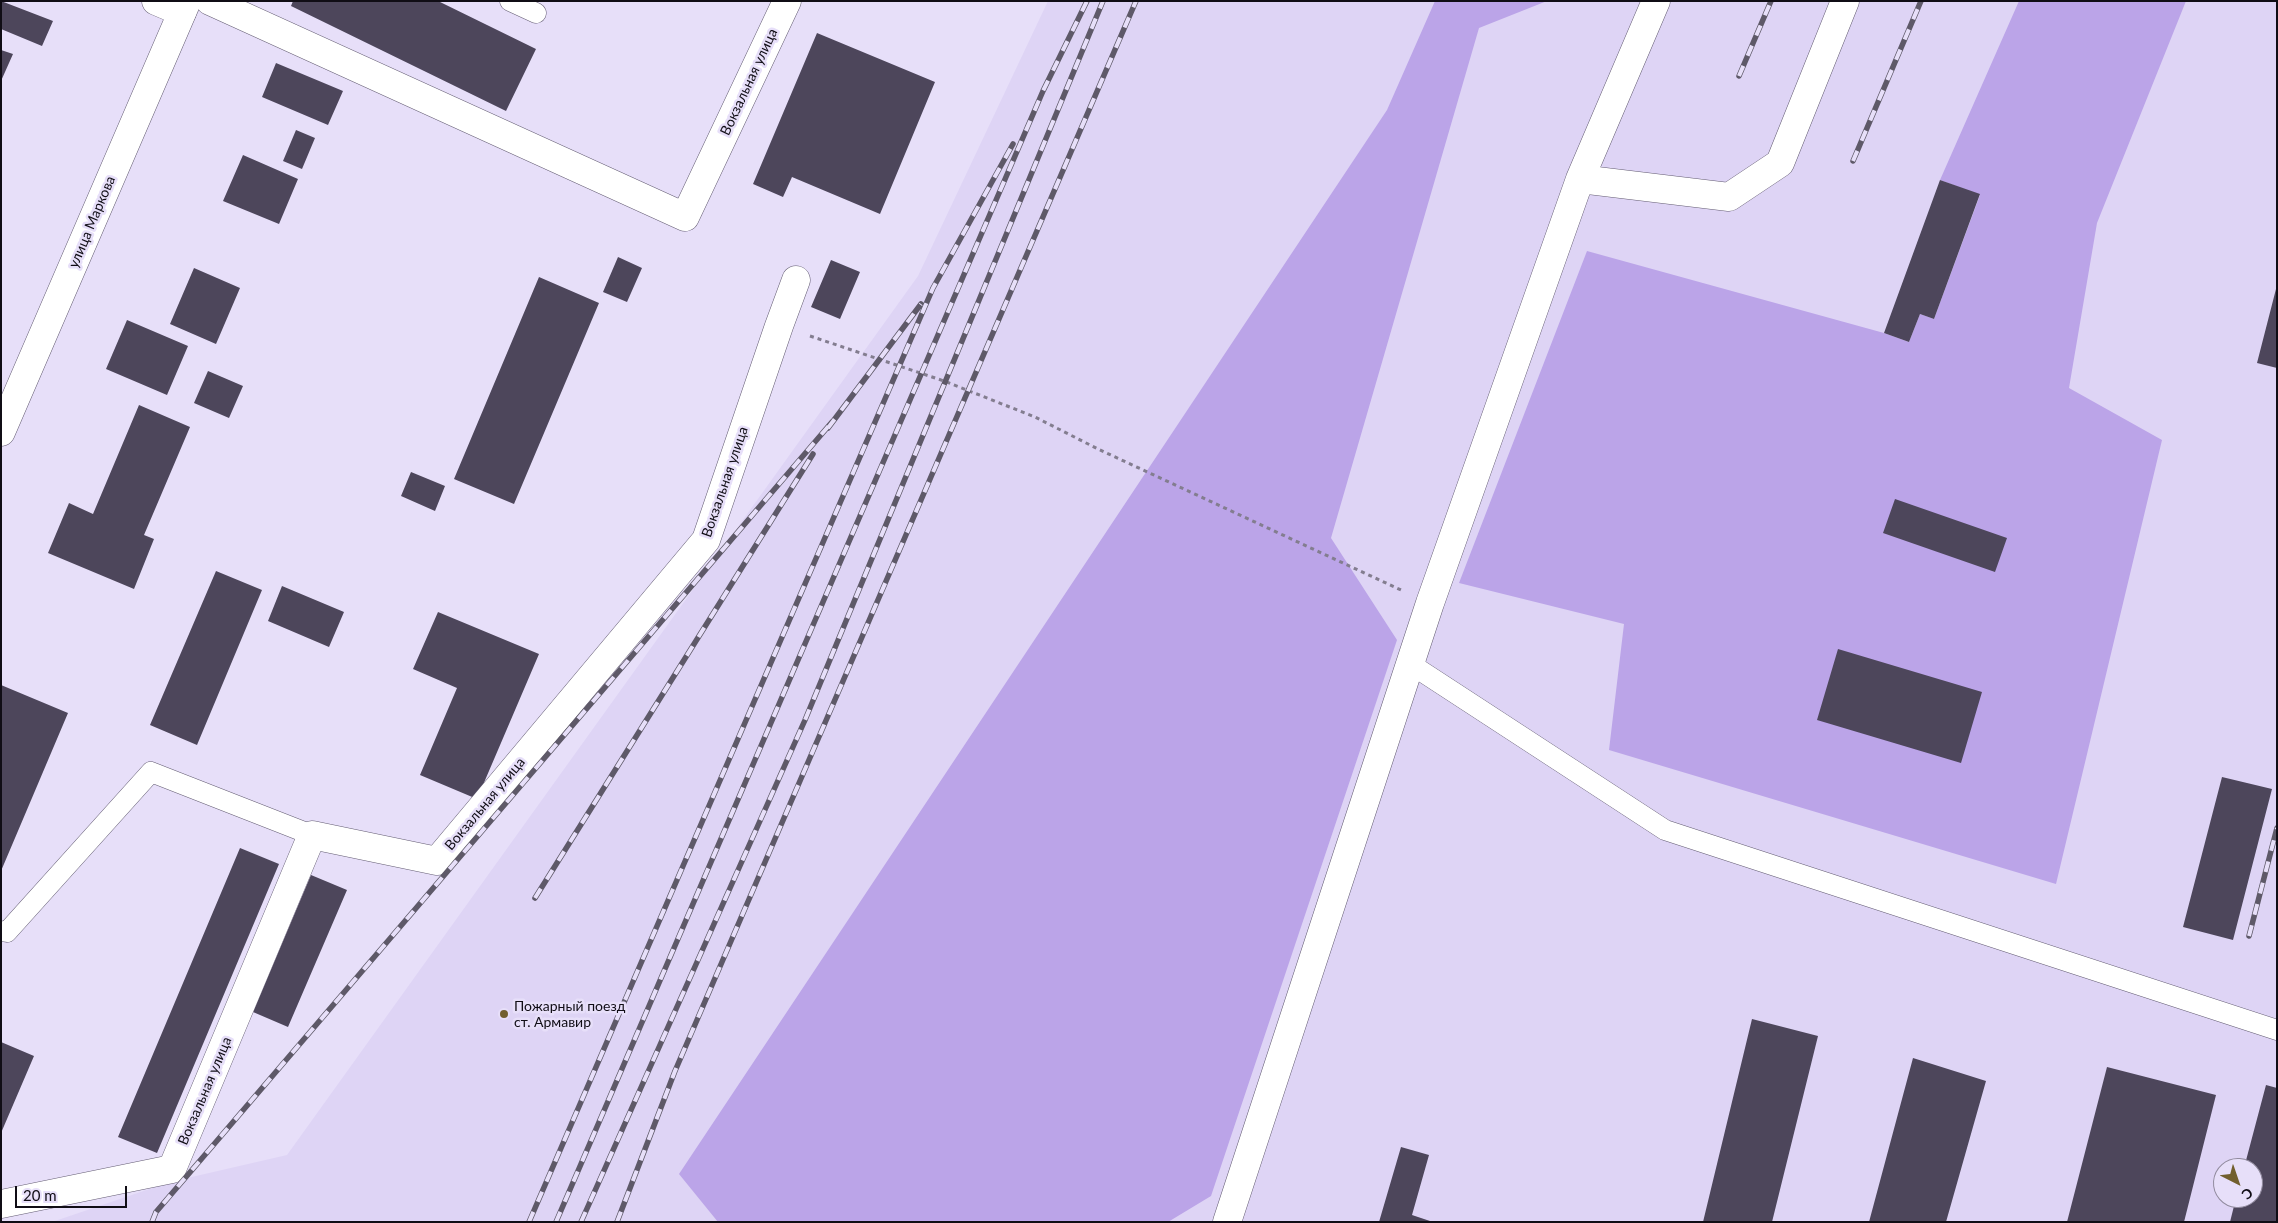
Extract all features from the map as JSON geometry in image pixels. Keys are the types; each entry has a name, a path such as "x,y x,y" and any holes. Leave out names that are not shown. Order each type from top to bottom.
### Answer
{"street":[{"name":"улица Маркова","path":"1,432 185,7 156,1"},
{"name":"Вокзальная улица","path":"210,1 685,217 787,1"},
{"path":"1227,1222 1412,665 1430,603 1580,179 1656,1"},
{"path":"1580,179 1729,197 1780,163 1845,1"},
{"name":"Вокзальная улица","path":"1,1204 172,1169 312,834 438,861 706,540 796,280"}],"lane":[{"path":"510,1 536,13"},
{"path":"1412,665 1666,830 2277,1030"},
{"path":"1,931 7,932 151,772 312,834"}],"path":[{"path":"779,326 944,381 1035,416 1098,449 1430,603"}],"shaded area":[{"path":"1048,1 2277,1 2277,1222 52,1222 170,1182 287,1155 918,276"},
{"path":"1435,1 1547,1 1479,28 1331,538 1397,640 1211,1196 1168,1222 718,1222 679,1174 1387,110"},
{"path":"2019,1 2186,1 2097,223 2069,388 2162,440 2056,884 1609,750 1624,624 1459,583 1587,251 1884,333 1909,342 1920,314 1934,319 1980,195 1940,180"}],"building":[{"path":"1,1 53,21 42,46 1,29"},
{"path":"293,1 438,1 536,49 506,111 291,6"},
{"path":"817,33 935,82 880,214 792,177 783,197 753,184"},
{"path":"1,50 13,54 1,81"},
{"path":"276,63 343,91 328,125 262,97"},
{"path":"296,130 315,138 302,169 283,161"},
{"path":"243,155 298,179 279,224 223,201"},
{"path":"1940,180 1980,194 1934,319 1920,314 1909,342 1884,333"},
{"path":"618,257 642,268 627,302 603,292"},
{"path":"831,260 860,272 840,319 811,307"},
{"path":"194,268 240,288 216,344 170,324"},
{"path":"539,277 599,303 514,504 454,479"},
{"path":"2277,289 2277,368 2257,363"},
{"path":"127,320 188,346 167,395 106,369"},
{"path":"208,371 243,386 229,418 194,403"},
{"path":"139,405 190,427 144,535 154,539 134,589 48,553 69,503 93,514"},
{"path":"411,472 445,486 435,511 401,496"},
{"path":"1895,499 2007,538 1995,572 1883,533"},
{"path":"216,571 262,590 197,745 150,725"},
{"path":"282,586 344,612 329,647 268,621"},
{"path":"438,612 539,654 477,799 420,775 457,688 413,669"},
{"path":"1838,649 1982,692 1961,763 1817,720"},
{"path":"1,685 68,713 1,871"},
{"path":"2222,777 2272,789 2233,940 2183,927"},
{"path":"240,848 279,864 157,1153 118,1137"},
{"path":"311,875 347,890 288,1027 253,1012"},
{"path":"1752,1019 1818,1036 1772,1222 1703,1222"},
{"path":"1,1042 34,1056 1,1133"},
{"path":"1913,1058 1986,1081 1946,1222 1869,1222"},
{"path":"2107,1067 2216,1095 2184,1222 2067,1222"},
{"path":"2266,1085 2277,1088 2277,1222 2230,1222 2234,1208 2263,1208 2263,1158 2247,1158"},
{"path":"1401,1147 1429,1155 1412,1215 1433,1222 1379,1222"}],"railway":[{"path":"556,1222 1043,91 1087,1"},
{"path":"581,1222 805,720 1103,1"},
{"path":"617,1222 675,1071 1136,1"},
{"path":"1739,76 1771,1"},
{"path":"1853,161 1921,1"},
{"path":"529,1222 933,288 1013,144"},
{"path":"828,428 921,304"},
{"path":"152,1222 156,1212 832,422"},
{"path":"535,898 813,454"},
{"path":"2249,936 2277,828"}],"place":[{"name":"Пожарный поезд ст. Армавир","path":"504,1014"}]}
